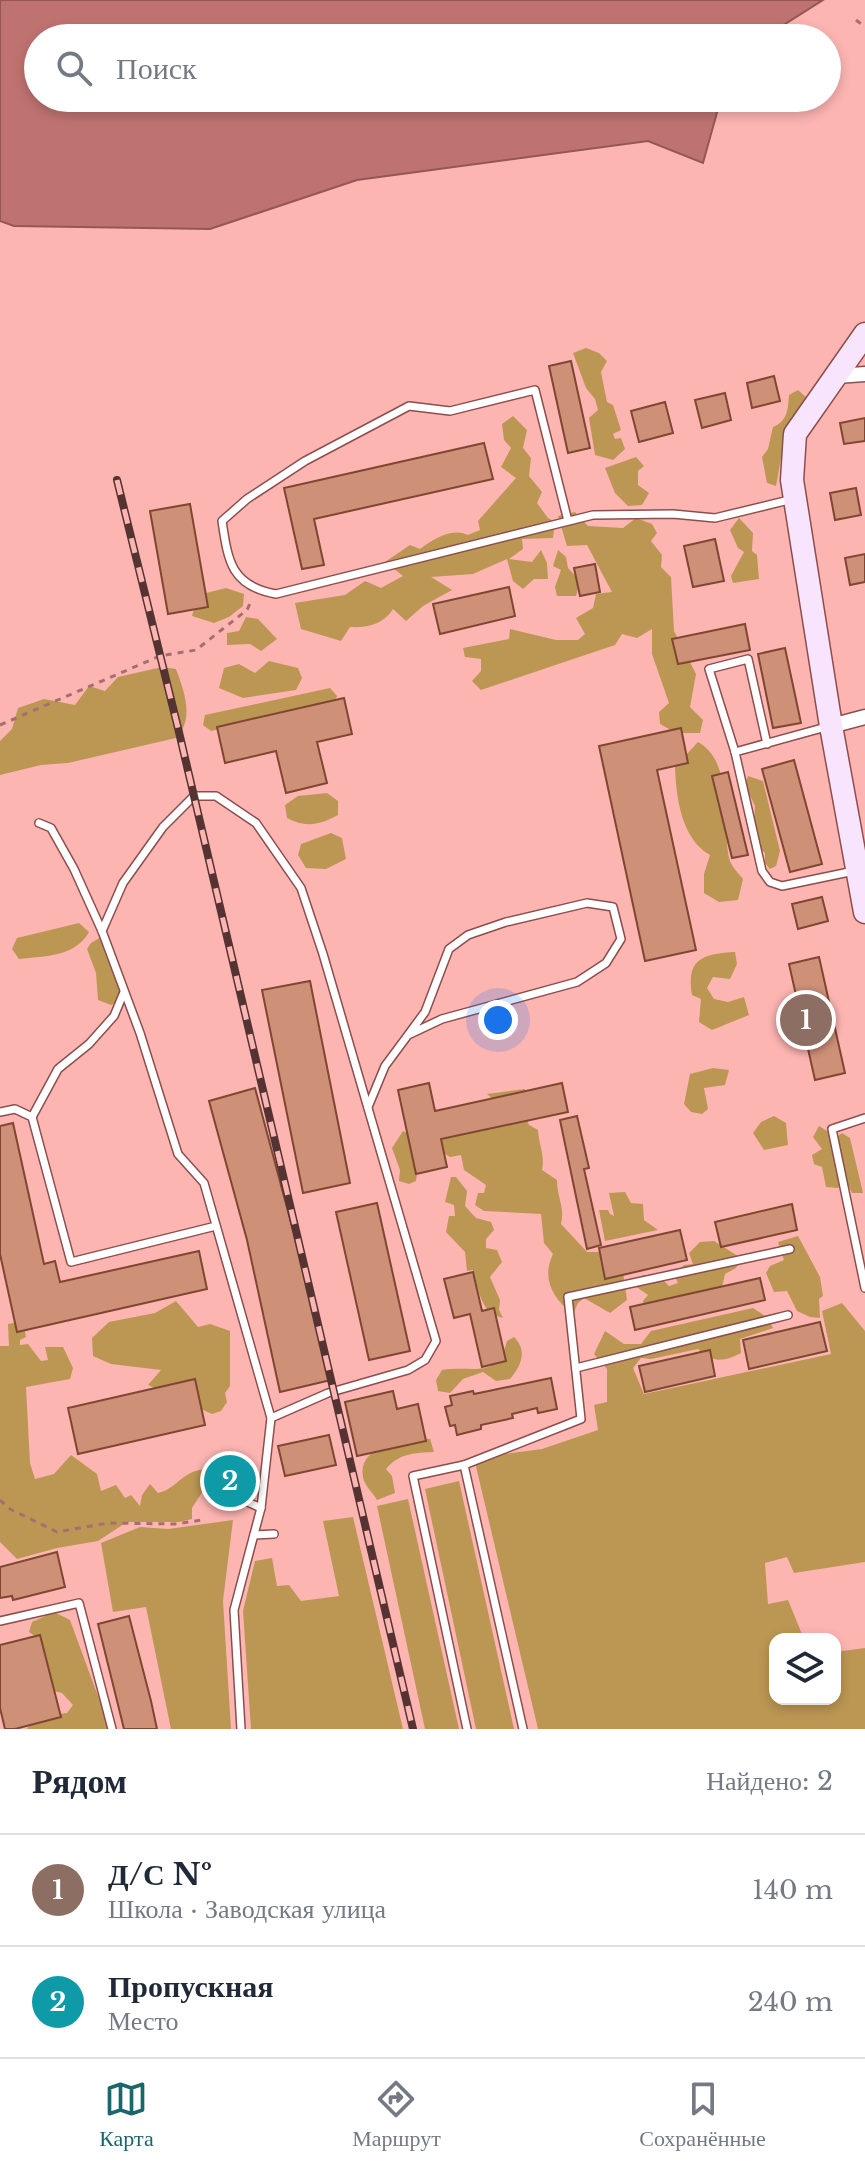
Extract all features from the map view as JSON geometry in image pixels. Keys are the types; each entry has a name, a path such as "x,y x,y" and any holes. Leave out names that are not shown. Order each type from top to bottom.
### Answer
{"street":[{"path":"865,334 795,434 792,480 831,726 865,912"},
{"path":"837,376 865,374"},
{"path":"831,726 865,717"}],"lane":[{"path":"568,521 535,390 450,411 409,406 305,461 247,499 222,521 227,556 238,575 256,590 276,594 593,515 673,514 715,518 795,498"},
{"path":"767,744 748,659 709,669 735,752 762,871 770,882 782,886 856,870"},
{"path":"735,752 831,726"},
{"path":"102,931 123,883 163,827 194,796 216,796 256,823 301,888 436,1341 425,1360 408,1370 328,1393 271,1418"},
{"path":"39,823 51,828 62,844 102,931 178,1154 204,1183 271,1418 261,1508 234,1610 241,1729"},
{"path":"368,1107 385,1066 425,1012 449,949 468,935 506,922 587,903 613,907 621,939 606,963 577,982 442,1019 408,1035"},
{"path":"124,992 114,1016 89,1044 58,1069 32,1117 71,1262 216,1226"},
{"path":"0,1112 15,1109 32,1117"},
{"path":"865,1118 832,1129 860,1243 865,1288"},
{"path":"467,1729 413,1476 464,1465 581,1419 568,1297 790,1249"},
{"path":"576,1368 788,1315"},
{"path":"464,1465 523,1729"},
{"path":"243,1500 261,1508"},
{"path":"254,1535 274,1534"},
{"path":"0,1621 79,1603 112,1729"}],"path":[{"path":"856,20 865,27"},
{"path":"0,725 160,656 196,650 247,610 256,590"},
{"path":"0,1500 10,1509 57,1532 108,1523 175,1524 202,1520"}],"shaded area":[{"path":"0,0 823,0 785,24 24,24 24,112 717,112 703,163 648,141 357,180 210,229 14,226 0,221"},
{"path":"586,348 599,353 607,361 601,372 607,402 613,405 621,430 613,434 615,439 621,438 625,449 613,460 595,455 589,418 598,410 573,353"},
{"path":"798,390 808,399 783,447 776,486 767,483 762,457 768,449 773,427 786,414 789,395"},
{"path":"513,416 527,430 523,448 531,458 529,476 542,492 537,503 555,522 553,538 522,539 523,549 509,559 532,562 541,550 547,563 548,579 534,579 523,589 513,581 507,559 473,574 431,577 452,590 423,606 406,621 393,609 374,624 350,627 341,641 301,629 295,603 345,595 365,581 381,588 403,576 385,562 410,545 420,549 443,535 456,532 468,535 480,530 478,521 516,478 501,467 511,448 504,440 502,424"},
{"path":"636,457 644,466 638,471 638,485 649,493 642,505 628,506 615,493 605,468"},
{"path":"575,512 588,526 623,528 636,518 652,524 657,533 651,541 662,555 661,567 671,577 674,631 696,674 690,707 703,720 700,733 676,733 660,724 659,712 669,703 652,654 652,629 637,638 622,634 615,645 481,690 472,681 481,671 481,659 465,657 463,648 509,639 510,629 556,640 578,640 585,634 576,618 593,608 596,594 612,592 587,545 567,546 558,516"},
{"path":"739,518 753,533 752,551 757,555 759,579 733,583 731,576 744,552 738,548 730,530"},
{"path":"558,550 566,557 568,568 580,581 576,596 557,596 555,587 561,570 553,566"},
{"path":"226,588 244,594 243,606 229,617 214,623 192,616 198,595"},
{"path":"246,617 258,619 277,639 261,651 250,644 227,645 227,633 239,631"},
{"path":"269,661 298,668 302,678 296,690 243,698 219,688 224,668 239,664 255,673"},
{"path":"162,667 176,669 185,695 185,722 176,738 0,775 0,741 12,729 18,708 44,699 75,705 89,686 105,691 118,677"},
{"path":"330,688 337,696 334,704 211,731 203,725 205,715"},
{"path":"698,742 709,751 722,778 729,858 743,879 738,900 719,902 704,893 704,874 710,855 692,839 682,816 675,767"},
{"path":"748,776 763,781 780,851 776,866 770,869 765,863 765,853 753,841 755,806 745,785"},
{"path":"327,793 338,801 338,815 312,824 287,818 285,805 298,796"},
{"path":"331,833 342,838 346,859 326,869 306,868 298,855 301,844"},
{"path":"79,923 89,932 68,951 19,959 12,949 17,938"},
{"path":"101,937 117,973 122,1000 111,1005 98,1000 96,973 87,949"},
{"path":"735,952 737,964 730,979 713,977 707,988 714,999 728,1002 744,997 749,1015 712,1030 699,1022 701,999 692,995 694,966 705,957"},
{"path":"713,1068 729,1070 725,1085 704,1088 708,1109 702,1114 691,1112 684,1104 690,1074"},
{"path":"525,1089 524,1110 529,1125 538,1130 542,1170 557,1180 561,1224 587,1252 603,1252 623,1272 627,1300 610,1313 584,1298 573,1314 566,1308 555,1295 549,1280 553,1254 544,1243 541,1214 484,1211 475,1205 478,1193 484,1193 486,1185 464,1170 461,1155 450,1157 439,1150 437,1138 504,1109 487,1094"},
{"path":"774,1116 786,1123 788,1145 764,1150 753,1133 761,1122"},
{"path":"819,1126 837,1137 842,1133 850,1138 863,1193 852,1193 845,1178 838,1188 826,1187 822,1167 814,1164 812,1155 822,1149 813,1137"},
{"path":"403,1131 411,1135 418,1168 416,1181 409,1184 399,1181 400,1170 392,1148"},
{"path":"451,1177 456,1177 467,1191 465,1206 476,1218 491,1222 494,1230 486,1239 486,1248 497,1250 502,1262 490,1277 500,1300 499,1310 503,1318 485,1306 473,1270 467,1271 465,1252 446,1232 449,1216 455,1216 454,1205 445,1202"},
{"path":"625,1192 631,1203 643,1204 644,1220 658,1230 605,1241 599,1210 608,1210 614,1216 609,1193"},
{"path":"798,1236 820,1277 823,1296 819,1299 820,1318 797,1311 787,1291 774,1292 766,1273 770,1266 784,1260 778,1242"},
{"path":"714,1241 741,1258 736,1268 725,1274 721,1292 645,1310 643,1301 648,1295 634,1282 643,1275 660,1277 669,1286 678,1283 674,1274 684,1265 693,1264 689,1253 700,1242"},
{"path":"176,1301 198,1327 210,1324 230,1331 230,1386 225,1393 227,1402 221,1411 212,1414 148,1385 161,1370 111,1364 93,1356 92,1338 109,1322 155,1313"},
{"path":"842,1303 865,1331 865,1562 794,1573 787,1557 765,1563 768,1604 788,1600 802,1633 769,1633 769,1705 841,1705 841,1651 865,1648 865,1729 538,1729 474,1458 542,1449 598,1430 594,1405 607,1402 607,1369 594,1354 605,1331 624,1344 641,1344 651,1331 753,1308 768,1318 773,1328 740,1339 741,1353 729,1358 713,1359 698,1349 651,1359 641,1358 633,1368 644,1394 831,1354 822,1311"},
{"path":"23,1321 26,1337 20,1340 20,1345 28,1344 41,1361 48,1360 45,1347 63,1347 73,1368 70,1379 26,1387 30,1463 35,1479 54,1474 71,1455 97,1474 101,1491 116,1485 125,1498 131,1495 140,1506 142,1495 150,1484 158,1493 191,1473 206,1469 212,1477 192,1508 192,1519 127,1522 98,1541 17,1559 0,1542 0,1346 9,1346 8,1324"},
{"path":"514,1337 522,1353 510,1379 496,1381 483,1372 463,1379 450,1393 438,1391 436,1380 442,1370 491,1366 503,1353 507,1341"},
{"path":"415,1438 430,1439 434,1452 408,1455 391,1464 386,1469 392,1476 395,1493 377,1500 364,1480 366,1459 380,1448"},
{"path":"459,1481 514,1729 476,1729 425,1489"},
{"path":"408,1499 459,1729 425,1729 377,1506"},
{"path":"353,1517 403,1729 251,1729 243,1611 255,1561 272,1558 277,1586 289,1585 301,1601 339,1596 323,1521"},
{"path":"233,1520 223,1601 231,1729 171,1729 146,1607 113,1612 101,1543 140,1527 168,1529"},
{"path":"54,1612 70,1620 110,1729 27,1729 30,1722 67,1713 73,1705 62,1693 49,1690 39,1639 29,1632 32,1622"}],"building":[{"path":"571,361 590,448 568,453 549,366"},
{"path":"774,376 780,401 752,408 747,383"},
{"path":"725,393 731,420 702,428 695,400"},
{"path":"665,402 673,433 639,442 631,411"},
{"path":"865,418 865,441 844,444 840,423"},
{"path":"484,443 493,479 314,519 324,565 302,569 284,488"},
{"path":"856,488 861,515 835,520 830,493"},
{"path":"190,504 208,607 168,614 150,511"},
{"path":"715,539 724,581 693,587 684,546"},
{"path":"865,554 865,582 850,585 845,558"},
{"path":"595,564 600,592 580,596 574,568"},
{"path":"509,587 515,616 440,634 433,604"},
{"path":"745,624 750,650 678,664 672,639"},
{"path":"785,648 801,723 773,728 758,654"},
{"path":"344,698 352,734 317,742 327,783 286,793 276,751 225,763 217,727"},
{"path":"681,728 688,763 657,770 696,950 645,961 599,746"},
{"path":"794,760 822,864 790,872 762,769"},
{"path":"728,772 748,855 732,858 712,776"},
{"path":"822,897 828,921 798,929 792,904"},
{"path":"819,957 845,1073 815,1080 789,964"},
{"path":"310,981 350,1183 303,1193 262,990"},
{"path":"429,1083 435,1111 562,1083 568,1112 441,1139 447,1167 416,1174 398,1090"},
{"path":"255,1088 293,1230 296,1229 331,1380 280,1392 247,1240 209,1101"},
{"path":"577,1116 589,1168 584,1169 601,1245 587,1249 560,1120"},
{"path":"13,1123 44,1264 55,1261 60,1282 199,1251 207,1289 17,1332 0,1254 0,1126"},
{"path":"377,1203 410,1351 369,1360 336,1212"},
{"path":"792,1204 797,1230 721,1247 715,1222"},
{"path":"680,1230 687,1260 605,1279 599,1248"},
{"path":"473,1272 482,1311 494,1308 506,1361 482,1367 470,1314 454,1318 444,1279"},
{"path":"760,1278 765,1300 635,1330 630,1307"},
{"path":"820,1322 827,1351 749,1369 743,1340"},
{"path":"710,1350 715,1376 645,1392 639,1366"},
{"path":"551,1378 557,1409 538,1413 537,1408 512,1414 513,1418 481,1425 481,1429 457,1435 455,1425 450,1426 445,1407 452,1405 450,1396"},
{"path":"195,1379 205,1425 78,1454 68,1408"},
{"path":"393,1391 397,1409 418,1404 426,1441 357,1456 345,1402"},
{"path":"329,1435 336,1465 285,1476 278,1446"},
{"path":"241,1469 244,1484 219,1489 216,1474"},
{"path":"57,1552 65,1587 13,1600 12,1596 0,1598 0,1567"},
{"path":"129,1616 157,1729 124,1729 98,1624"},
{"path":"40,1635 61,1717 5,1729 0,1708 0,1645"}],"railway":[{"path":"117,480 413,1729"}],"place":[{"name":"Д/С №","path":"806,1020"},
{"name":"Пропускная","path":"230,1481"}]}
